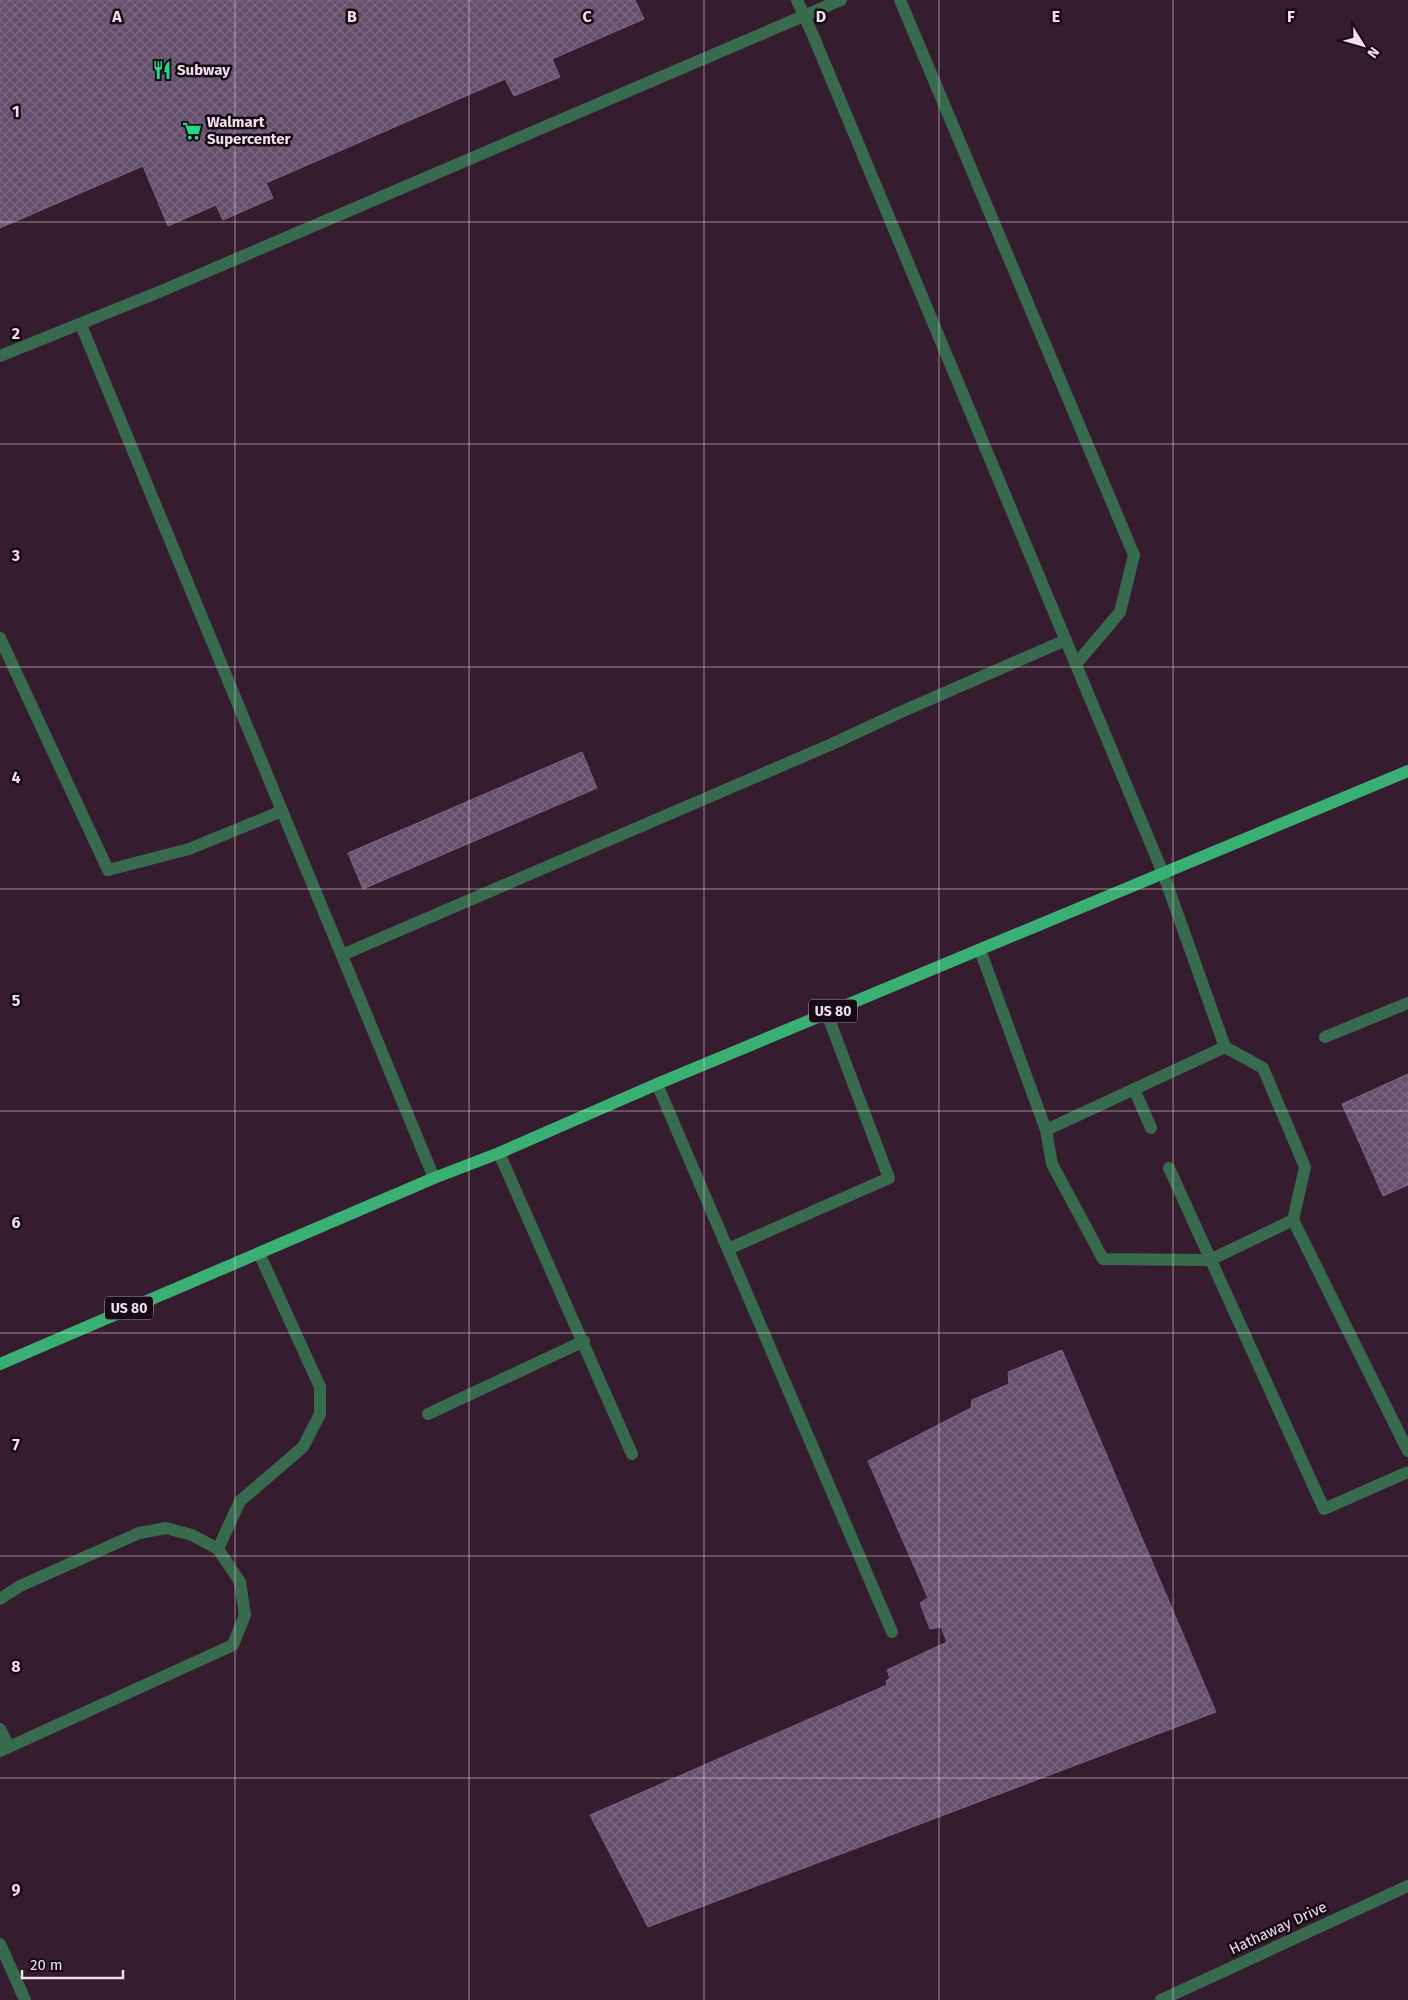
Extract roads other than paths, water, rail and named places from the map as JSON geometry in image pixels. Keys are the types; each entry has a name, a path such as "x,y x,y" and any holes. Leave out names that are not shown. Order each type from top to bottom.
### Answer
{"main road":[{"name":"US 80","path":"0,1364 434,1178 499,1153 657,1084 1408,771"}],"street":[{"path":"797,0 1163,873 1225,1047 1263,1068 1305,1167 1293,1220 1408,1451"},
{"path":"0,356 81,325 841,0"},
{"path":"900,0 1134,555 1120,612 1076,664"},
{"path":"81,325 434,1178"},
{"path":"0,638 108,870 189,849 282,811"},
{"path":"342,955 832,744 903,710 1066,640"},
{"path":"980,950 1046,1130 1052,1164 1102,1259 1210,1260 1293,1220"},
{"path":"1325,1037 1408,1003"},
{"path":"728,1249 889,1178 827,1014"},
{"path":"1046,1130 1225,1047"},
{"path":"657,1084 892,1632"},
{"path":"1134,1089 1151,1128"},
{"path":"499,1153 584,1341 632,1454"},
{"path":"1169,1168 1324,1509 1408,1472"},
{"path":"218,1549 240,1501 303,1446 320,1414 320,1387 259,1253"},
{"path":"428,1414 584,1341"},
{"path":"0,1599 20,1586 138,1533 166,1528 192,1535 218,1549 240,1582 245,1615 232,1645 4,1749 0,1729"},
{"name":"Hathaway Drive","path":"1161,2000 1408,1886"},
{"path":"0,1944 25,2000"}],"place":[{"name":"Subway","path":"162,70"},
{"name":"Walmart Supercenter","path":"192,131"}]}
